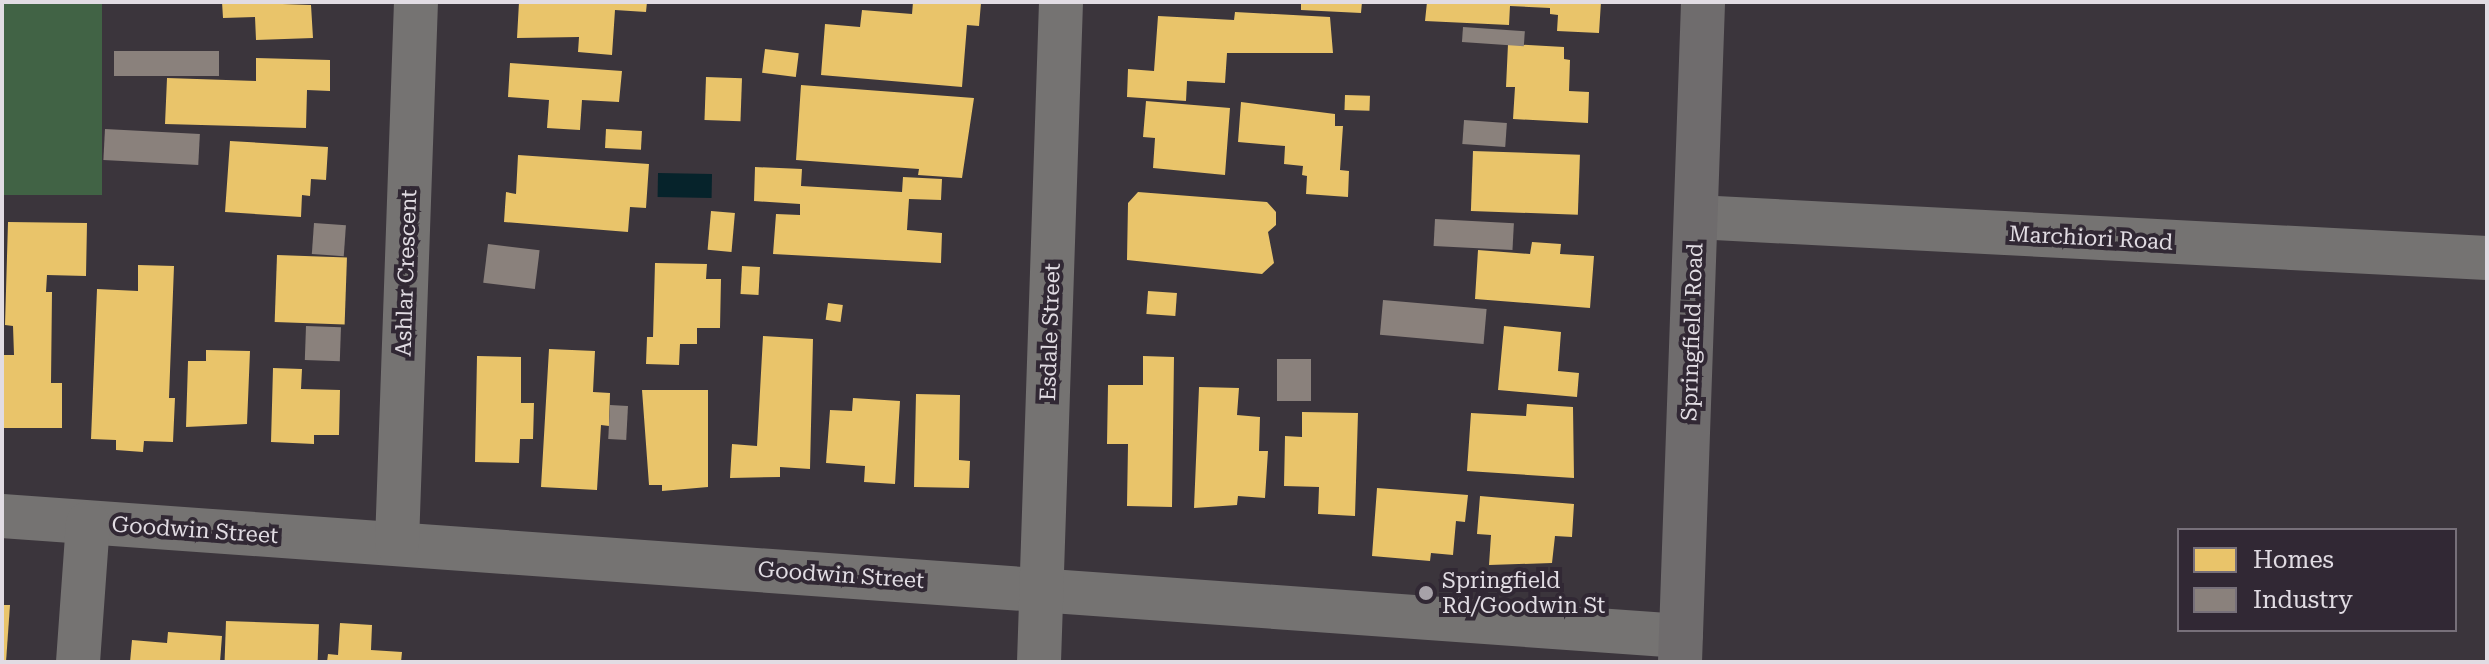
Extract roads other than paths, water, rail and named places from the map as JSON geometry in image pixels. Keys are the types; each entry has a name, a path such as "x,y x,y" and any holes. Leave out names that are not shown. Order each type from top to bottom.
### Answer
{"main road":[{"name":"Springfield Road","path":"1680,649 1703,2"}],"street":[{"name":"Ashlar Crescent","path":"397,543 416,2"},
{"name":"Esdale Street","path":"1039,662 1061,2"},
{"name":"Marchiori Road","path":"1696,217 2487,258"},
{"name":"Goodwin Street","path":"2,516 1042,590 1680,649"},
{"path":"78,662 88,523"}],"water":[{"path":"658,173 712,174 712,198 658,197"}],"place":[{"name":"Springfield Rd/Goodwin St","path":"1426,593"}]}
